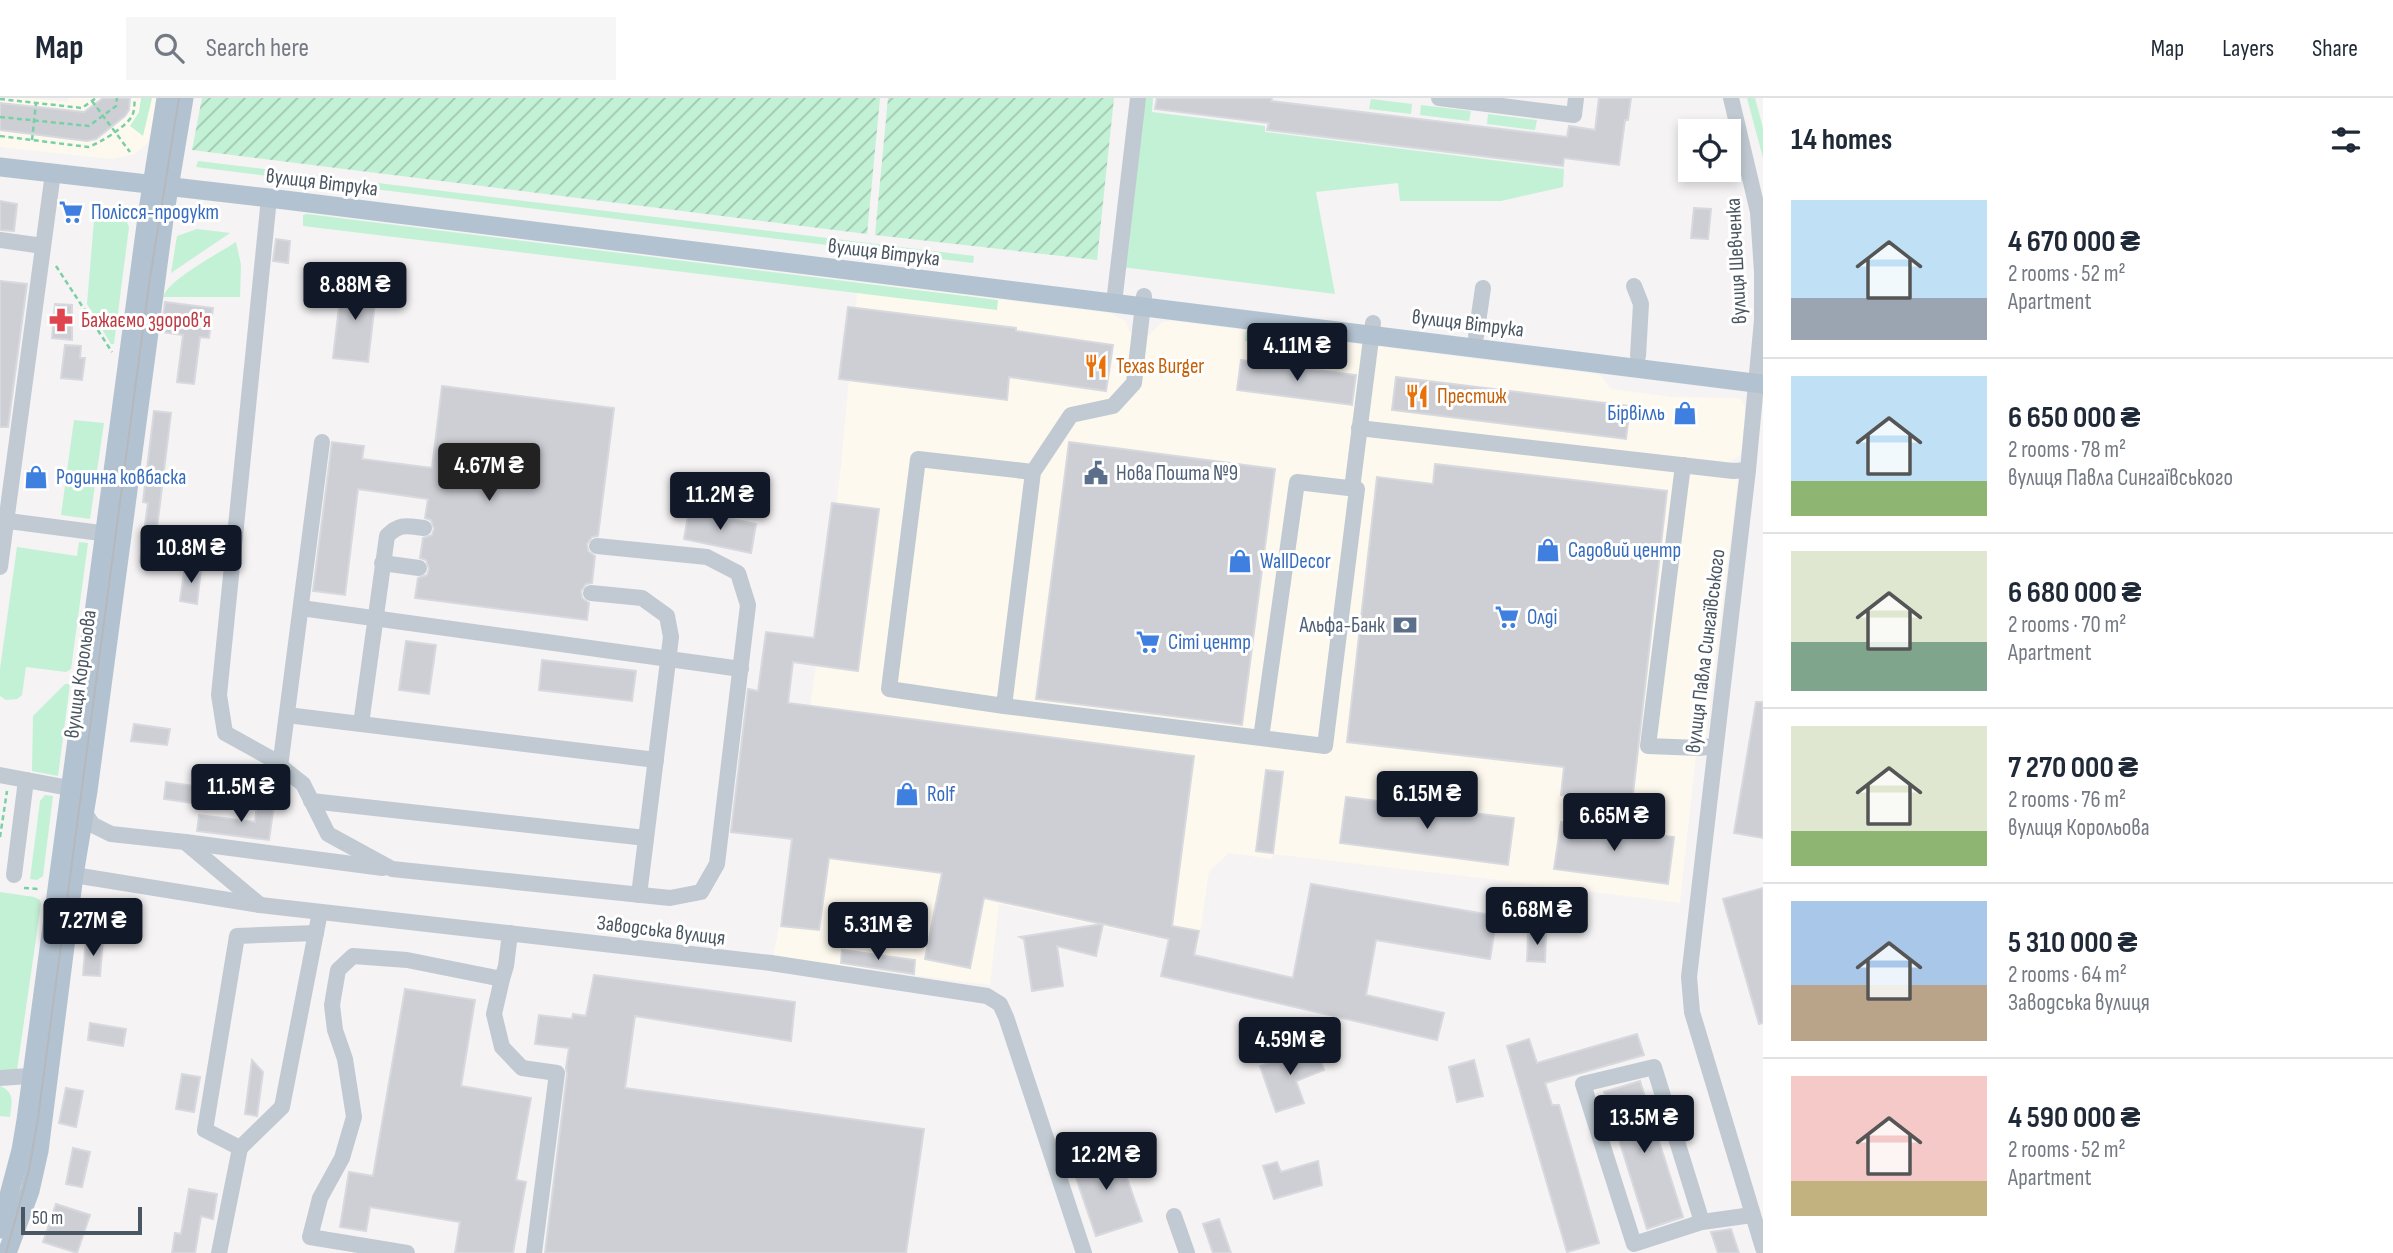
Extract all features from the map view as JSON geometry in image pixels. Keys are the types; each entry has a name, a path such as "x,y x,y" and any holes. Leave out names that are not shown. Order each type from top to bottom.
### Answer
{"main road":[{"name":"вулиця Корольова","path":"7,1253 30,1191 41,1075 161,180 166,98"},
{"name":"вулиця Корольова","path":"161,180 184,98"},
{"name":"вулиця Вітрука","path":"0,157 161,180 1114,298"},
{"name":"вулиця Вітрука","path":"0,167 161,180 269,198 1760,377"},
{"name":"вулиця Вітрука","path":"1372,329 1476,336 1638,356 1760,377"},
{"name":"вулиця Корольова","path":"0,1229 41,1075 84,812 79,790"}],"street":[{"path":"1114,298 1138,98"},
{"path":"1439,98 1574,114 1576,98"},
{"name":"вулиця Шевченка","path":"1731,98 1758,212 1762,272 1760,377"},
{"path":"0,567 3,521 53,173"},
{"path":"269,198 219,695 225,733 270,758 303,784 328,834 392,869"},
{"path":"0,240 43,246"},
{"path":"1634,286 1641,304 1638,356"},
{"path":"1476,336 1483,288"},
{"path":"1004,706 1033,472 1071,415 1113,406 1134,383 1144,301"},
{"path":"1352,489 1372,329"},
{"name":"вулиця Павла Сингаївського","path":"1760,377 1689,977 1692,1012 1763,1248"},
{"path":"1359,428 1733,471 1748,470"},
{"path":"280,766 322,442"},
{"path":"1033,472 918,459 889,689 1004,706 1325,746 1357,489 1297,482 1261,738"},
{"path":"1683,465 1648,746 1715,746"},
{"path":"3,521 113,534"},
{"path":"362,724 387,536 395,528 424,528"},
{"path":"84,812 93,825 111,834 392,869 639,895 670,898 701,892 717,864 748,605 738,573 707,557 597,546"},
{"path":"382,563 419,568"},
{"path":"590,593 642,597 667,616 671,637 639,895"},
{"path":"301,608 740,669"},
{"path":"287,715 656,760"},
{"path":"5,776 79,790"},
{"path":"14,874 26,780"},
{"path":"311,801 646,838"},
{"path":"185,842 260,905"},
{"name":"Заводська вулиця","path":"74,874 260,905 771,963 976,993 994,999 1000,1004 1006,1017 1084,1253"},
{"path":"219,1253 240,1149 282,1107 320,912"},
{"path":"240,1149 205,1130 237,936 316,933"},
{"path":"510,933 506,966 494,1014 502,1047 522,1068 557,1073 534,1253"},
{"path":"407,1253 310,1237 320,1198 342,1158 354,1117 345,1059 335,1030 332,1005 338,970 353,956 407,960 502,979"},
{"path":"1702,1222 1654,1067 1583,1084 1634,1244 1702,1222 1752,1215"},
{"path":"0,1078 41,1075"},
{"path":"1174,1216 1187,1253"}],"path":[{"path":"0,99 82,108 96,98"},
{"path":"0,117 89,126 116,106 117,98"},
{"path":"0,136 88,147 99,144 129,120 135,98"},
{"path":"92,101 130,152"},
{"path":"32,140 36,103"},
{"path":"43,246 116,358"},
{"path":"0,837 5,776"}],"shaded area":[{"path":"0,98 67,102 68,98 159,98 148,143 135,154 111,159 0,147"},
{"path":"858,282 1110,313 1125,321 1130,332 1149,335 1162,322 1174,321 1596,374 1602,376 1612,389 1672,397 1739,398 1745,406 1746,416 1741,453 1730,461 1728,470 1738,480 1705,747 1697,747 1680,903 1273,854 1272,859 1229,853 1209,871 1198,947 999,904 990,985 773,957 782,912 823,613 841,465"}],"green space":[{"path":"141,98 152,98 143,136 130,126 139,112"},
{"path":"202,98 880,98 867,234 192,150"},
{"path":"888,98 1114,98 1097,260 875,235"},
{"path":"1144,98 1153,98 1152,112 1265,126 1265,132 1564,169 1563,187 1501,201 1400,201 1398,183 1316,192 1335,294 1122,267"},
{"path":"1747,98 1755,98 1763,128 1763,158"},
{"path":"1371,99 1412,104 1411,114 1369,109"},
{"path":"1421,105 1471,111 1469,121 1420,115"},
{"path":"1488,114 1537,120 1535,130 1487,124"},
{"path":"198,161 974,256 973,263 196,167"},
{"path":"95,209 120,215 129,227 114,344 111,344 87,304"},
{"path":"303,215 998,300 997,310 303,226"},
{"path":"197,229 230,233 171,273 177,236"},
{"path":"236,242 241,265 240,297 163,297 184,275"},
{"path":"1246,331 1318,340 1317,350 1245,341"},
{"path":"74,420 104,423 90,519 61,515"},
{"path":"79,542 88,543 71,669 66,672 26,667 22,695 17,699 6,700 0,696 0,669 17,547 77,556"},
{"path":"65,684 70,684 58,776 32,771 33,716"},
{"path":"45,795 53,796 43,876 37,880 30,879 40,801"},
{"path":"0,892 34,897 40,900 41,904 17,1070 0,1072"},
{"path":"0,1086 10,1095 10,1117 0,1116"}],"building":[{"path":"103,98 130,98 129,110 96,139 87,141 0,130 0,103 84,112"},
{"path":"1157,98 1272,98 1271,101 1567,137 1569,126 1595,130 1599,98 1631,98 1619,165 1564,158 1563,166 1267,130 1269,123 1155,109"},
{"path":"0,201 17,204 14,231 0,230"},
{"path":"1694,208 1711,209 1708,239 1691,238"},
{"path":"276,239 290,241 288,263 273,261"},
{"path":"0,281 27,284 8,427 0,427"},
{"path":"342,281 377,285 368,362 333,358"},
{"path":"165,302 213,308 209,338 200,337 194,384 177,382 183,335 161,332"},
{"path":"55,304 72,305 72,340 52,338"},
{"path":"848,307 1016,328 1016,331 1113,345 1106,391 1009,377 1007,400 839,379"},
{"path":"65,345 81,346 80,358 85,358 82,380 61,378"},
{"path":"1241,360 1356,375 1352,405 1237,390"},
{"path":"1396,377 1630,406 1626,439 1392,410"},
{"path":"442,386 614,408 598,536 592,537 587,544 588,551 595,556 592,583 586,584 581,591 582,598 589,603 587,620 415,598 418,578 427,575 429,569 426,560 420,558 423,538 432,535 434,529 431,520 425,518 428,499 358,489 345,595 313,591 332,442 364,446 362,459 432,468"},
{"path":"154,411 171,413 157,528 161,528 157,564 140,562 148,503 143,502"},
{"name":"Сіті центр","path":"1069,442 1275,469 1242,725 1036,699"},
{"name":"Олді","path":"1435,464 1667,491 1632,803 1561,795 1564,767 1347,742 1377,477 1433,484"},
{"name":"Родинна ковбаска","path":"29,470 45,471 44,484 28,483"},
{"path":"832,503 879,509 858,671 793,662 788,703 1194,756 1172,926 1199,931 1194,955 1293,978 1311,884 1497,916 1490,959 1376,940 1366,995 1444,1013 1437,1040 1161,976 1169,939 1103,924 1096,956 1057,946 1063,986 1032,991 1024,939 1020,937 1102,924 984,898 970,968 925,959 942,873 829,858 819,930 781,926 792,839 731,832 748,689 758,691 766,632 814,638"},
{"path":"689,510 756,524 751,553 684,539"},
{"path":"185,565 201,568 197,604 180,601"},
{"path":"406,641 436,645 429,694 399,690"},
{"path":"542,660 636,671 632,701 539,690"},
{"path":"1756,702 1763,702 1763,838 1734,833"},
{"path":"134,724 170,729 167,745 131,741"},
{"path":"1266,770 1283,772 1273,853 1256,851"},
{"path":"166,782 202,787 200,804 164,799"},
{"path":"1346,797 1514,818 1508,865 1340,843"},
{"path":"257,802 274,805 269,840 197,831 199,815 255,822"},
{"path":"1561,822 1674,837 1668,884 1554,869"},
{"path":"1763,888 1763,1023 1759,1024 1723,899"},
{"path":"1528,933 1546,934 1545,962 1527,961"},
{"path":"86,939 103,940 100,976 83,975"},
{"path":"842,950 915,960 914,974 841,963"},
{"path":"594,975 795,1002 791,1041 635,1016 625,1088 924,1129 906,1253 545,1253 569,1048 535,1044 539,1015 572,1019 573,1014 586,1016"},
{"path":"405,989 475,1000 461,1086 531,1098 516,1180 526,1182 513,1253 455,1253 460,1222 370,1207 366,1231 340,1227 349,1172 373,1176"},
{"path":"90,1023 126,1029 123,1046 88,1040"},
{"path":"1637,1034 1644,1055 1545,1083 1552,1105 1559,1105 1599,1243 1567,1252 1507,1046 1529,1039 1537,1063"},
{"path":"1316,1045 1324,1070 1296,1081 1304,1103 1276,1112 1260,1066"},
{"path":"252,1060 263,1072 257,1116 245,1114"},
{"path":"1474,1060 1483,1096 1457,1102 1449,1067"},
{"path":"182,1074 200,1077 194,1112 176,1109"},
{"path":"1640,1081 1683,1217 1647,1229 1604,1092"},
{"path":"66,1088 83,1091 76,1127 59,1123"},
{"path":"1116,1147 1142,1221 1096,1236 1071,1163"},
{"path":"73,1148 90,1152 82,1187 66,1184"},
{"path":"1318,1161 1322,1185 1274,1199 1263,1166 1277,1162 1281,1172"},
{"path":"189,1189 217,1194 213,1219 201,1216 195,1253 172,1253 175,1233 181,1234"},
{"path":"56,1204 90,1215 77,1253 43,1242"},
{"path":"1219,1219 1231,1253 1213,1253 1203,1224"},
{"path":"1731,1229 1739,1253 1718,1253 1711,1232"}],"tram line":[{"path":"6,1253 29,1170 38,1118 149,284 179,98"}],"place":[{"name":"Полісся-продукт","path":"71,212"},
{"name":"Бажаємо здоров'я","path":"61,320"},
{"name":"Texas Burger","path":"1096,366"},
{"name":"Престиж","path":"1417,396"},
{"name":"Бірвілль","path":"1685,413"},
{"name":"Нова Пошта №9","path":"1096,473"},
{"name":"Родинна ковбаска","path":"36,477"},
{"name":"Садовий центр","path":"1548,550"},
{"name":"WallDecor","path":"1240,561"},
{"name":"Олді","path":"1507,617"},
{"name":"Альфа-Банк","path":"1405,625"},
{"name":"Сіті центр","path":"1148,642"},
{"name":"Rolf","path":"907,794"}]}
